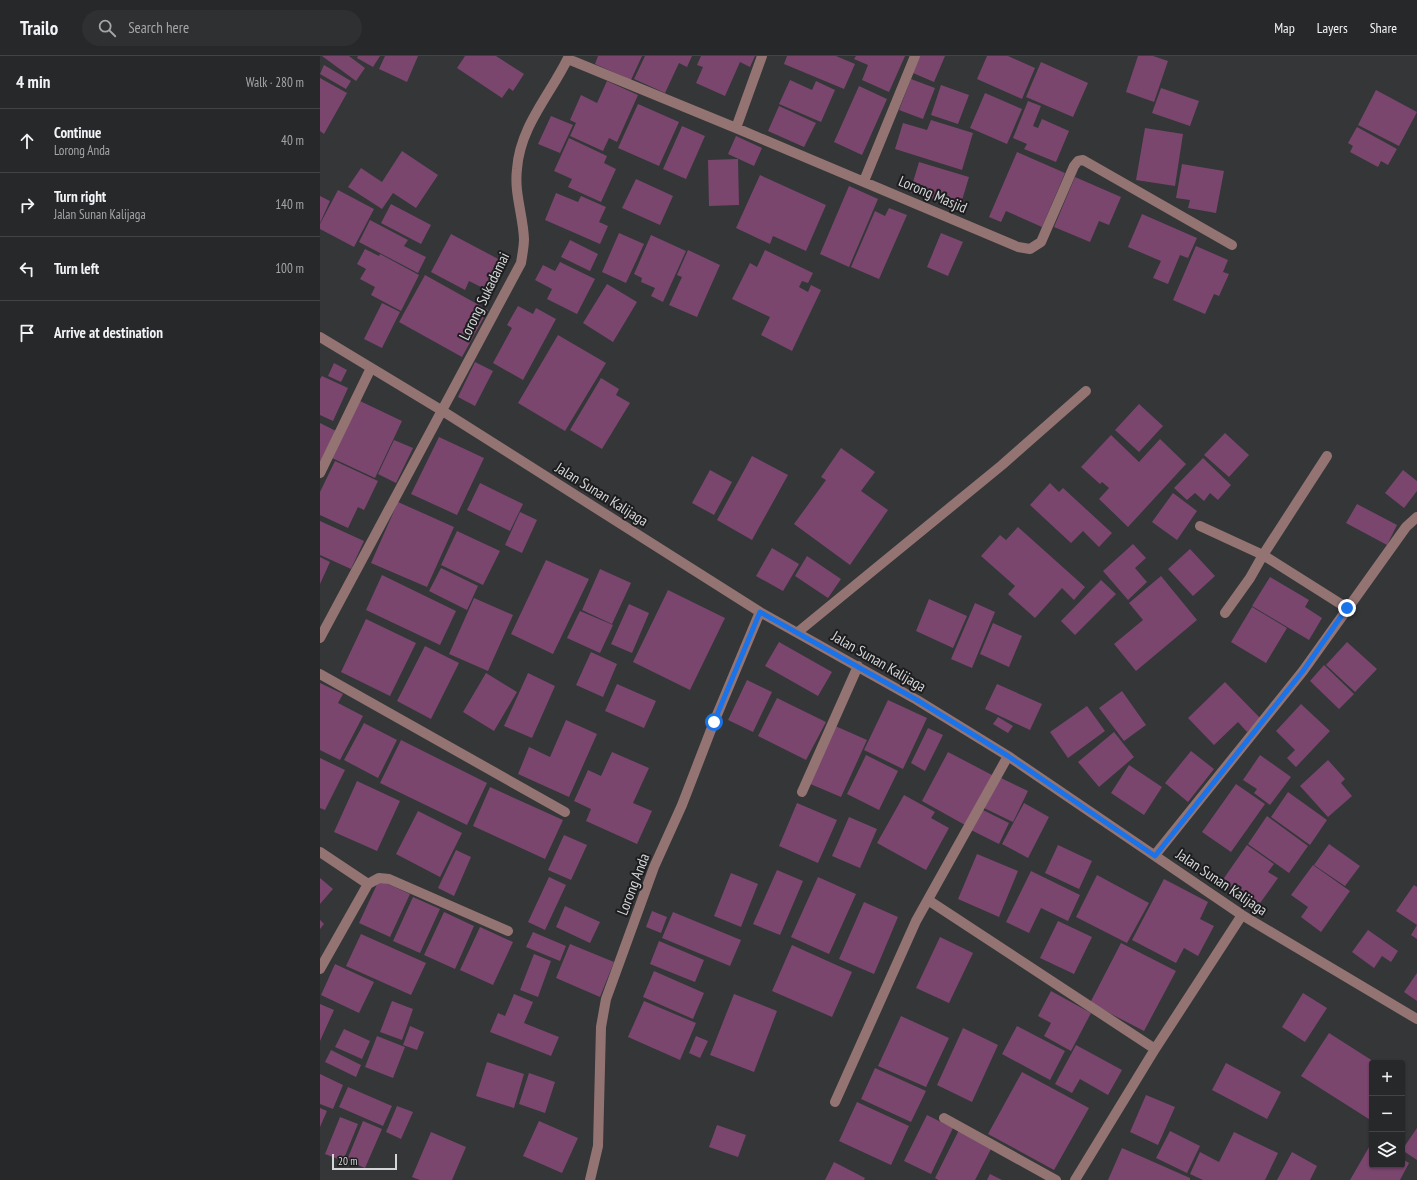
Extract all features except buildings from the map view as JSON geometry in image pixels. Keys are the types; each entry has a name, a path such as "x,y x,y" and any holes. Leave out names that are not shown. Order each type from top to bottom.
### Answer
{"street":[{"path":"736,128 762,56"},
{"path":"864,181 915,56"},
{"name":"Lorong Masjid","path":"568,58 864,181 1018,247 1030,249 1041,242 1074,166 1078,161 1083,160 1232,245"},
{"name":"Lorong Sukadamai","path":"320,638 521,263 524,240 517,196 516,169 522,142 568,58"},
{"name":"Jalan Sunan Kalijaga","path":"320,337 441,410 760,612 917,700 1008,756 1242,915 1417,1019"},
{"path":"320,473 371,368"},
{"path":"798,632 1002,465 1086,391"},
{"path":"1225,612 1250,578 1263,555 1327,456"},
{"path":"1155,856 1303,671 1406,528 1417,517"},
{"path":"1200,526 1263,555 1347,608"},
{"name":"Lorong Anda","path":"590,1180 598,1146 600,1027 606,999 654,867 682,805 714,722 760,612"},
{"path":"802,792 858,666"},
{"path":"320,674 565,812"},
{"path":"835,1102 916,921 1008,756"},
{"path":"320,852 368,884"},
{"path":"320,969 368,884 379,878 389,879 508,931"},
{"path":"928,900 1155,1049"},
{"path":"1075,1180 1155,1049 1242,915"},
{"path":"944,1118 1056,1180"}],"route":[{"path":"714,722 760,612 917,700 1008,756 1155,856 1303,671 1347,608"}]}
